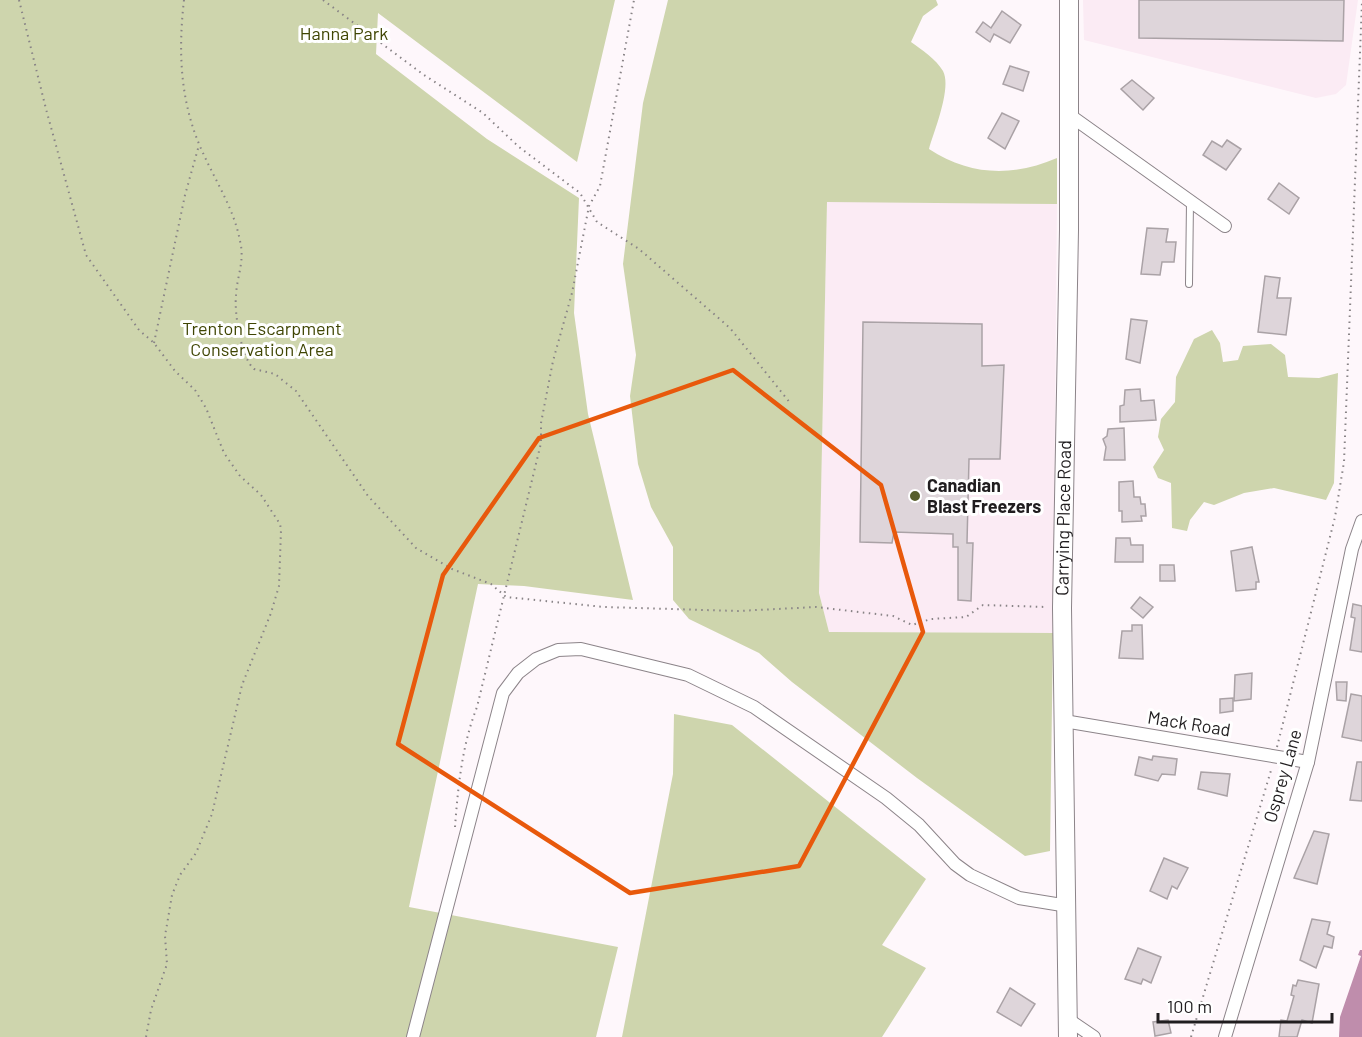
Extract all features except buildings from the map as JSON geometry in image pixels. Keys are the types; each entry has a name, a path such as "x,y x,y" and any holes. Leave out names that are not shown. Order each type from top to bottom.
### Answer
{"main road":[{"name":"Carrying Place Road","path":"1069,0 1070,230 1062,608 1069,1029"}],"street":[{"path":"1068,114 1225,226"},
{"name":"Osprey Lane","path":"1225,1037 1308,762 1352,549 1362,521"},
{"path":"413,1037 503,693 518,673 536,659 558,651 581,649 688,675 714,686 754,707 886,798 919,825 955,864 970,875 1019,898 1068,906"},
{"name":"Mack Road","path":"1064,722 1308,762"},
{"path":"1069,1029 1094,1037"}],"lane":[{"path":"1189,284 1190,202"}],"path":[{"path":"19,0 86,255 139,330 154,343 175,371 195,390 206,408 224,453 240,476 261,495 280,524 281,531 279,586 242,685 212,814 196,853 180,876 172,895 165,936 167,964 151,1010 146,1037"},
{"path":"184,0 181,70 187,112 230,208 240,241 243,262 236,296 243,352 254,369 274,374 296,391 368,496 416,548 452,569 491,584 503,595 604,608 738,611 816,607 893,616 912,625 931,619 966,617 983,605 1062,608"},
{"path":"323,0 424,75 483,113 519,147 580,193 597,222 639,249 729,328 791,405"},
{"path":"454,833 458,789 469,727 500,620 503,595 541,443 541,423 553,361 572,293 589,206 600,186 634,0"},
{"path":"1191,1037 1275,756 1335,517 1344,462 1362,2"},
{"path":"154,343 185,195 200,145"}],"highlighted area":[{"path":"733,370 881,485 923,632 799,866 630,893 398,744 443,575 539,438"}],"shaded area":[{"path":"1083,0 1358,0 1346,85 1336,94 1316,98 1084,40"},
{"path":"827,201 1057,204 1053,633 829,632 819,593"},
{"path":"1362,950 1362,1037 1339,1037 1340,1017 1361,956 1358,955"}],"green space":[{"name":"Trenton Escarpment Conservation Area","path":"0,0 615,0 577,162 378,13 376,54 487,139 579,198 574,313 588,414 633,600 524,586 478,584 409,907 618,947 596,1037 0,1037"},
{"path":"668,0 936,0 938,5 923,16 911,42 937,63 945,78 944,98 929,149 960,164 992,171 1024,168 1057,158 1057,204 827,202 819,593 829,632 1053,633 1050,851 1025,856 917,778 792,682 759,653 689,619 673,600 673,547 651,507 638,464 630,396 636,355 623,264 643,103"},
{"path":"1212,330 1220,343 1223,362 1238,360 1243,346 1271,344 1285,355 1288,377 1319,378 1338,373 1334,483 1326,500 1274,488 1244,493 1214,505 1204,502 1190,520 1187,531 1172,528 1171,483 1158,478 1153,467 1164,450 1158,437 1161,419 1175,402 1176,377 1194,339"},
{"path":"674,714 732,725 926,879 882,945 926,968 882,1037 622,1037 673,774"}],"place":[{"name":"Canadian Blast Freezers","path":"915,496"}],"park label":[{"name":"Hanna Park","path":"344,34"}]}
